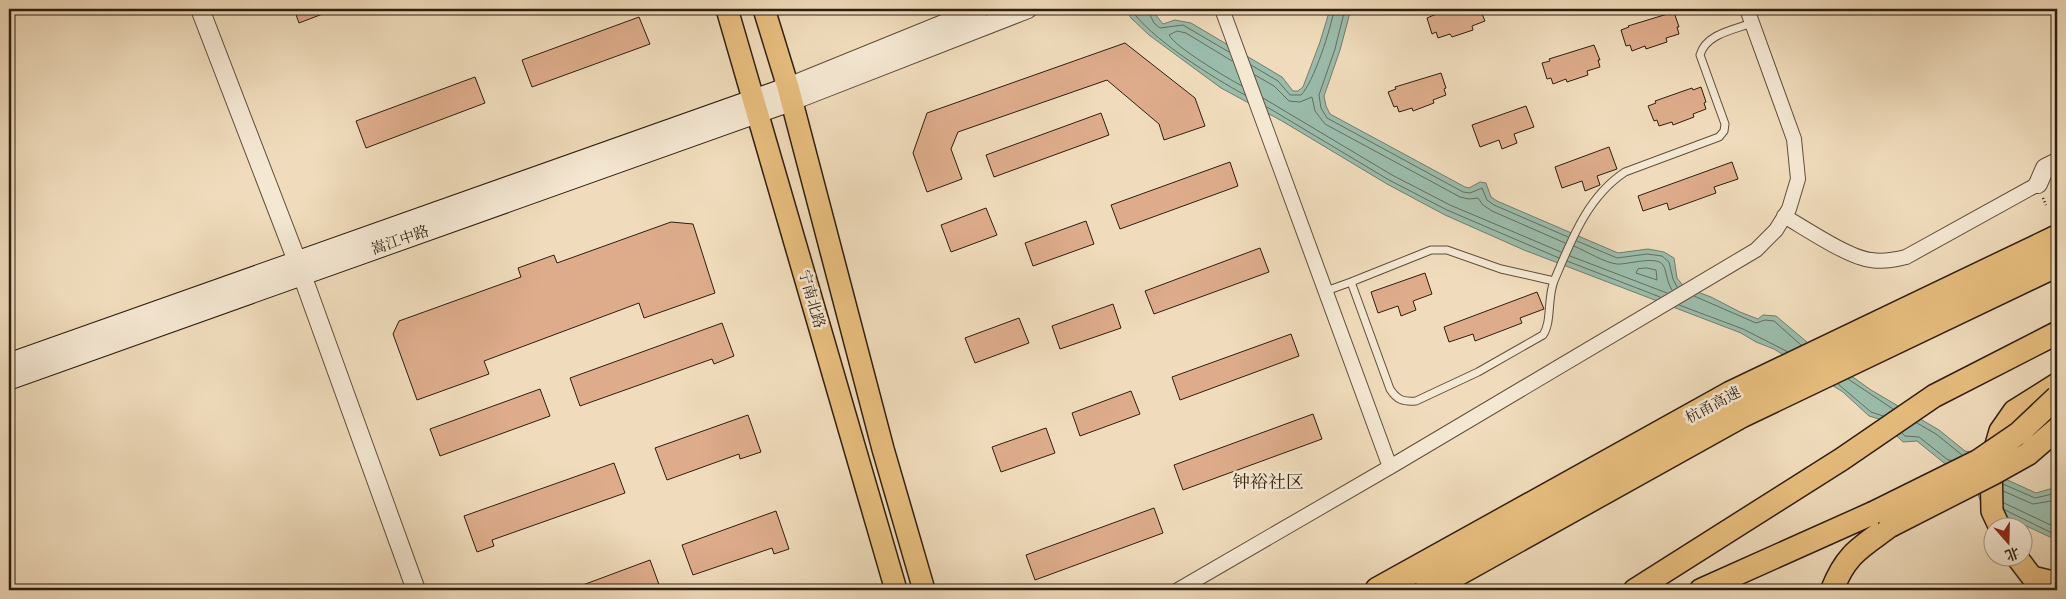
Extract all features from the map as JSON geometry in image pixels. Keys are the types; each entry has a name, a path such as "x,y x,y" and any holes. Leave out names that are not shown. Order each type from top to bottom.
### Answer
{"highway":[{"name":"杭甬高速","path":"1378,590 1736,405 1905,324 2057,238"},
{"name":"杭甬高速","path":"1905,324 2057,264"},
{"path":"1635,590 1842,458 1934,396 2057,333"},
{"path":"1701,590 1873,513 1978,461 2019,433 2057,397"},
{"name":"杭甬高速","path":"1427,590 1736,405"},
{"path":"1832,590 1839,573 1853,553 1890,526 2028,454 2057,429"}],"main road":[{"name":"宁南北路","path":"727,9 757,106 896,590"},
{"name":"宁南北路","path":"764,9 790,94 883,449 924,590"},
{"name":"嵩江中路","path":"9,363 299,267 790,94"},
{"name":"嵩江中路","path":"9,380 299,267"},
{"path":"1994,516 1992,511 1991,462 2000,431 2014,411 2057,384"},
{"path":"2024,566 2032,577 2057,583"}],"street":[{"path":"200,9 299,267 416,590"},
{"path":"790,94 980,9"},
{"path":"790,94 1028,9"},
{"path":"1222,9 1390,467"},
{"path":"1178,590 1756,250 1776,230 1789,209 1798,179 1794,139 1747,9"},
{"path":"1784,216 1854,255 1870,260 1890,261 1906,257 2038,184 2045,168 2057,162"}],"lane":[{"path":"1351,282 1390,389 1396,398 1405,402 1416,401 1478,372 1543,336 1548,328 1551,290 1577,227 1584,215 1616,178 1625,172 1720,137 1724,131 1725,124 1700,55 1703,45 1710,39 1752,23"},
{"path":"1326,291 1432,250 1447,250 1501,269 1554,281"}],"water":[{"path":"1126,9 1151,9 1163,24 1175,20 1191,23 1282,77 1293,91 1298,91 1303,87 1330,9 1351,9 1340,50 1324,96 1330,114 1465,187 1469,188 1480,182 1486,183 1491,197 1497,201 1618,253 1648,249 1664,252 1674,258 1677,278 1684,287 1711,297 1758,319 1763,315 1776,316 1826,358 1871,390 1939,430 1965,451 1977,453 2003,478 2036,493 2057,487 2057,590 2052,538 2034,530 2034,516 2005,516 1982,505 1976,489 1917,441 1903,442 1879,419 1869,416 1843,392 1774,349 1756,342 1741,333 1524,250 1445,215 1387,184 1282,121 1221,88 1149,35 1131,18"}],"building":[{"path":"294,9 332,9 333,10 299,23"},
{"path":"1448,9 1480,9 1485,21 1472,26 1473,30 1452,37 1450,34 1438,38 1436,32 1432,34 1427,18"},
{"path":"1674,12 1679,27 1677,27 1679,34 1666,38 1667,42 1646,49 1645,46 1632,51 1630,45 1626,46 1621,30 1628,26"},
{"path":"639,17 650,44 532,87 522,60"},
{"path":"1125,43 1195,98 1205,126 1164,140 1159,124 1107,80 958,132 951,149 962,179 927,192 913,153 927,113"},
{"path":"1594,45 1600,60 1598,60 1600,67 1587,71 1588,75 1567,82 1566,79 1553,84 1551,78 1547,79 1542,63"},
{"path":"1441,73 1446,88 1444,89 1446,95 1433,100 1434,103 1413,111 1412,108 1399,112 1397,106 1394,107 1388,92 1396,89 1395,87"},
{"path":"475,77 485,103 366,148 356,121"},
{"path":"1701,87 1706,102 1704,103 1706,109 1693,114 1694,117 1673,125 1672,122 1659,126 1657,120 1654,121 1648,106 1656,103 1655,101 1692,88 1693,90"},
{"path":"1526,106 1534,127 1514,134 1517,143 1502,149 1499,140 1480,147 1472,125"},
{"path":"1101,113 1109,135 994,177 986,155"},
{"path":"1609,147 1617,169 1597,176 1600,185 1585,191 1582,181 1562,188 1555,167"},
{"path":"1230,162 1238,186 1120,229 1111,205"},
{"path":"1732,162 1738,179 1714,187 1716,193 1669,210 1667,203 1643,211 1638,196"},
{"path":"986,208 997,235 951,252 941,225"},
{"path":"1086,221 1094,244 1033,266 1025,243"},
{"path":"671,222 693,224 715,293 644,318 639,303 484,361 489,374 417,400 393,334 399,321 521,277 518,268 554,255 557,263"},
{"path":"1260,248 1269,272 1154,314 1145,291"},
{"path":"1425,273 1432,294 1413,301 1416,310 1401,316 1398,306 1378,313 1371,292"},
{"path":"1537,292 1544,309 1520,318 1522,323 1475,341 1473,334 1449,342 1444,327"},
{"path":"1113,304 1121,328 1060,349 1052,326"},
{"path":"1019,318 1029,343 975,363 965,338"},
{"path":"722,323 734,356 714,364 712,359 580,406 570,378"},
{"path":"1291,334 1299,356 1180,400 1172,377"},
{"path":"540,389 550,416 440,456 430,429"},
{"path":"1131,391 1140,414 1080,436 1072,413"},
{"path":"1313,414 1322,439 1183,490 1174,465"},
{"path":"748,415 761,452 740,459 739,454 667,480 655,448"},
{"path":"1046,428 1055,453 1001,472 992,447"},
{"path":"614,463 625,493 492,540 494,546 477,552 464,516"},
{"path":"1154,508 1163,533 1035,580 1026,555"},
{"path":"776,511 789,549 774,554 772,548 693,575 682,545"},
{"path":"650,560 661,590 572,590 572,589"}],"district":[{"name":"钟裕社区","path":"1268,482"}]}
